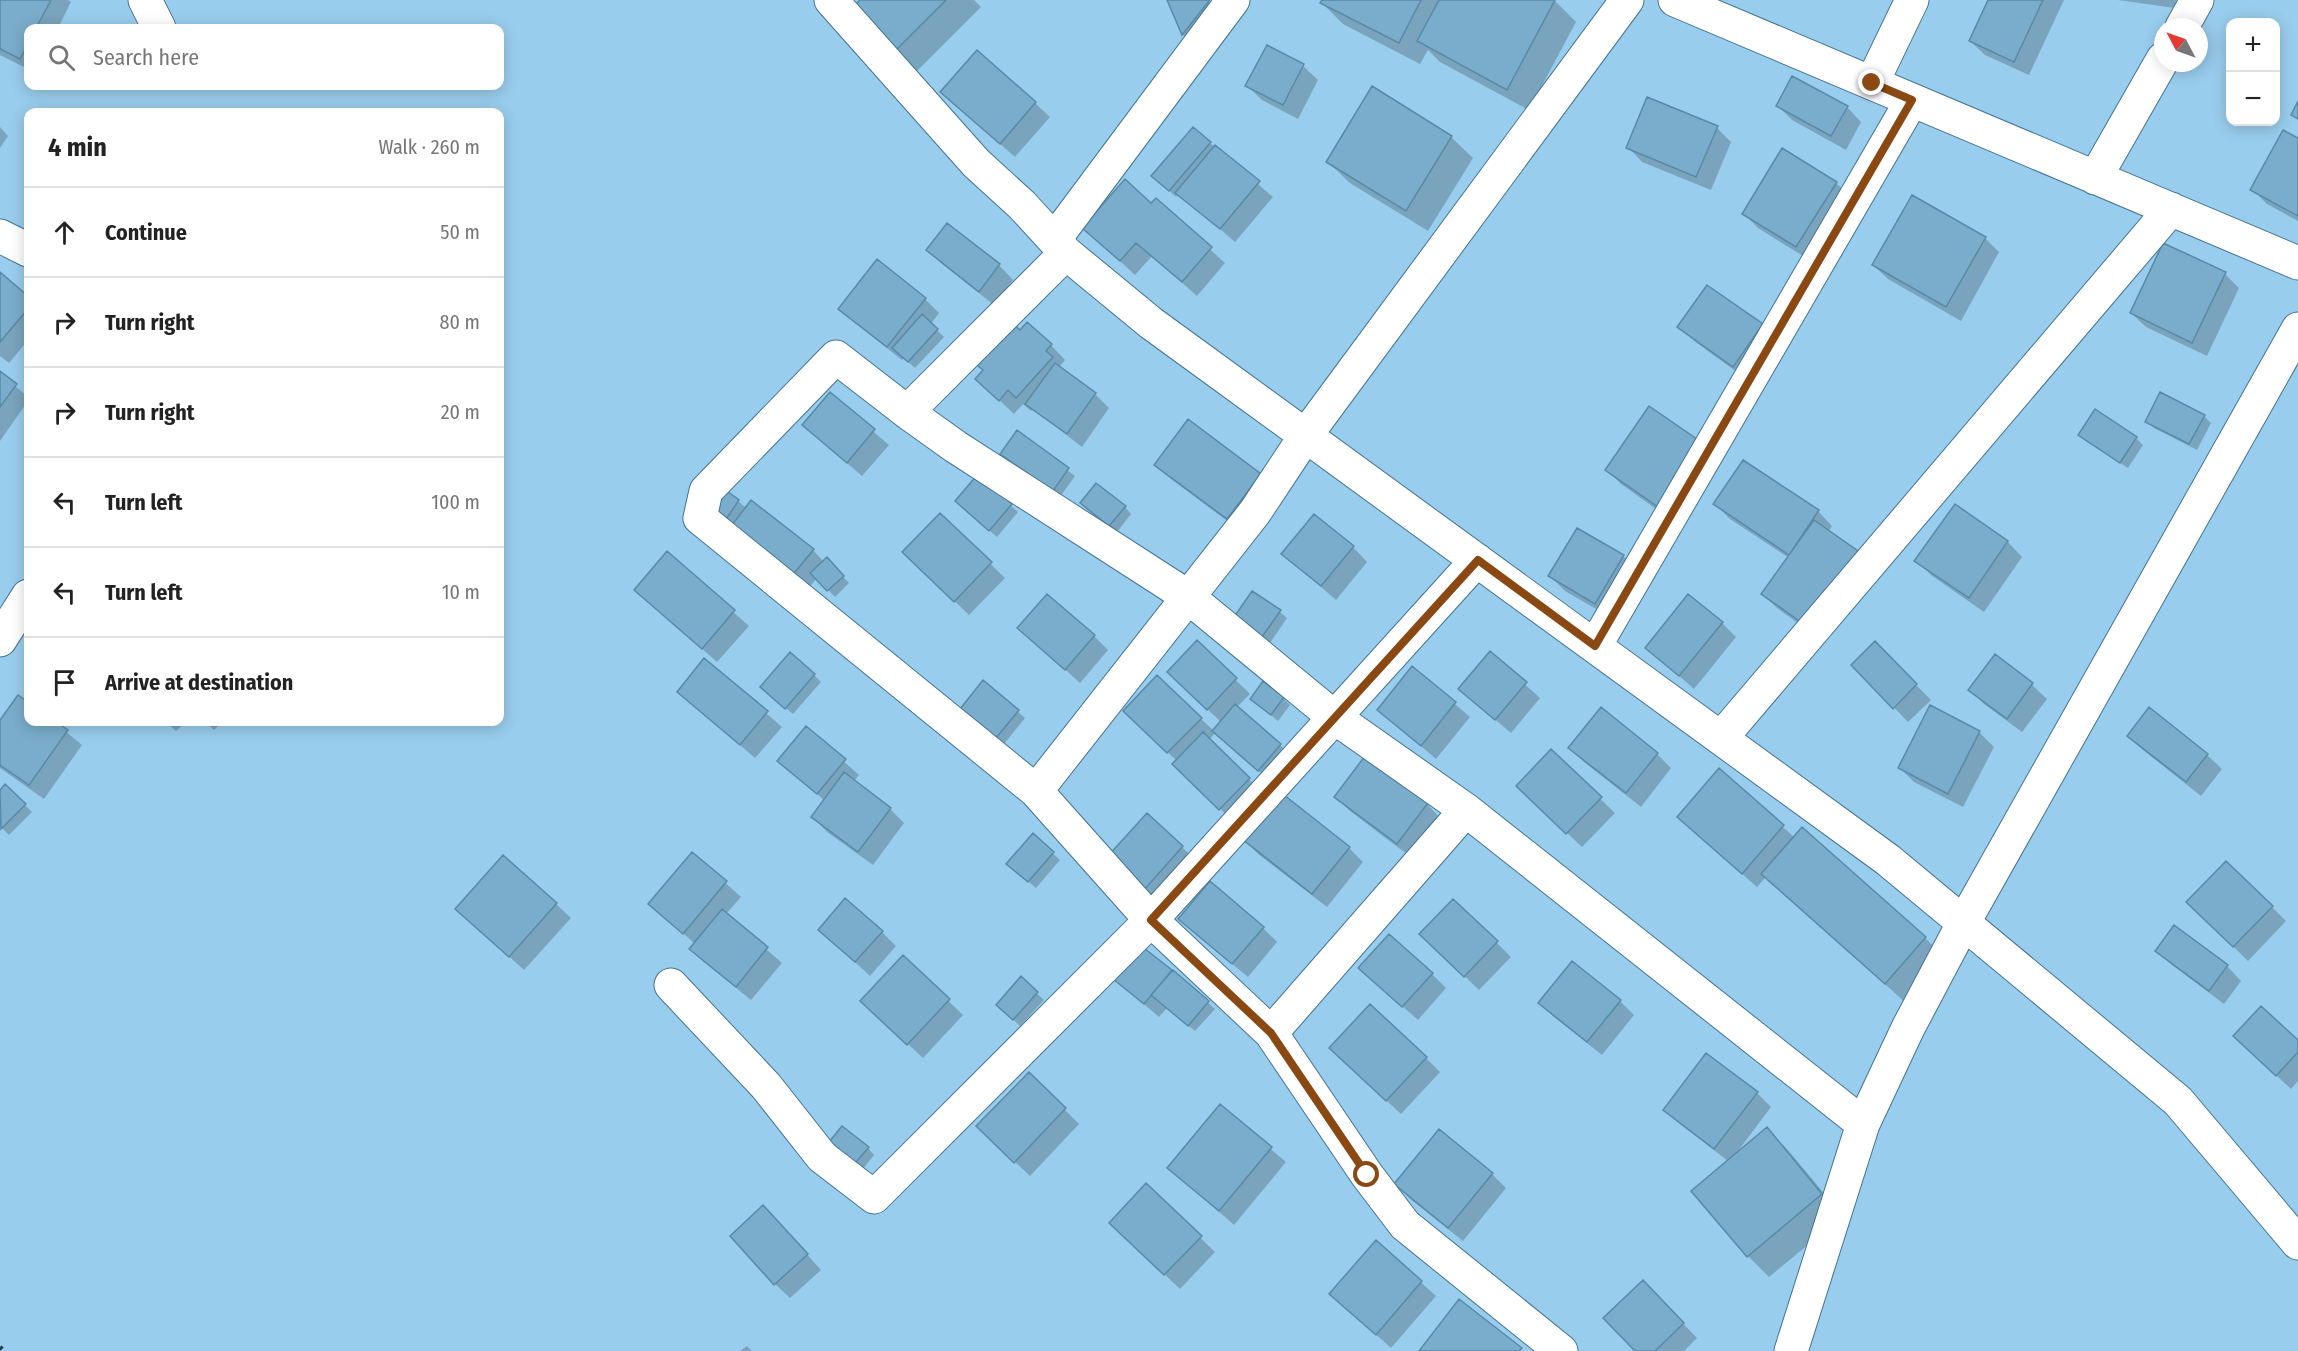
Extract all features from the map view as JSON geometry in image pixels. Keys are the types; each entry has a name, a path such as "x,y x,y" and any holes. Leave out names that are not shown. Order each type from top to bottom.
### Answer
{"street":[{"path":"145,0 157,24"},
{"path":"831,0 976,164 1022,205 1060,246 1151,322 1888,860 2178,1101 2298,1243"},
{"path":"907,412 1060,246 1233,0"},
{"path":"1036,791 1255,512 1306,435 1627,0"},
{"path":"1675,0 2298,263"},
{"path":"1872,83 1912,0"},
{"path":"2186,18 2197,0"},
{"path":"2095,178 2156,72"},
{"path":"1595,646 1912,100"},
{"path":"1721,738 2171,209"},
{"path":"0,236 24,248"},
{"path":"1791,1351 1863,1124 1908,1028 1964,922 2298,329"},
{"path":"1561,1351 1405,1225 1367,1175 1271,1033 1151,920 1036,791 700,518 706,491 836,357 907,412 966,453 1187,596 1334,717 1466,810 1863,1124"},
{"path":"671,986 766,1086 822,1157 874,1197 1151,920 1478,560"},
{"path":"0,640 15,603"},
{"path":"1271,1033 1466,810"}],"building":[{"path":"0,0 51,0 38,24 24,24 24,52 20,59 0,49"},
{"path":"860,0 946,0 894,52 851,9"},
{"path":"1167,0 1209,0 1209,1 1182,35"},
{"path":"1322,0 1421,0 1399,43 1320,3"},
{"path":"1439,0 1555,0 1507,90 1417,41"},
{"path":"1988,0 2043,0 2014,62 1969,41"},
{"path":"1267,45 1304,64 1283,105 1245,86"},
{"path":"977,50 1036,102 1000,144 940,92"},
{"path":"1792,76 1848,106 1831,136 1776,106"},
{"path":"1372,86 1452,136 1406,211 1326,162"},
{"path":"1647,97 1718,126 1696,177 1626,148"},
{"path":"2298,101 2298,119 2291,115"},
{"path":"1193,127 1211,142 1169,191 1151,176"},
{"path":"2283,130 2298,138 2298,216 2250,190"},
{"path":"1215,145 1260,181 1220,229 1175,193"},
{"path":"1782,148 1837,182 1796,247 1742,214"},
{"path":"1125,179 1151,203 1156,198 1212,247 1182,282 1136,243 1120,261 1082,228"},
{"path":"1912,195 1986,237 1946,307 1872,265"},
{"path":"947,223 1000,264 979,292 926,250"},
{"path":"2163,243 2226,272 2192,343 2130,313"},
{"path":"877,259 926,298 887,347 838,309"},
{"path":"0,272 24,293 24,314 0,342"},
{"path":"1707,285 1763,324 1733,367 1677,327"},
{"path":"922,314 938,329 908,362 892,348"},
{"path":"1010,321 1020,330 1027,322 1052,344 1046,351 1053,357 1016,398 1008,390 999,401 975,379 983,370 973,362"},
{"path":"1055,363 1096,393 1067,434 1025,404"},
{"path":"0,371 17,384 0,407"},
{"path":"830,392 875,429 847,463 802,425"},
{"path":"2160,392 2205,415 2189,444 2145,422"},
{"path":"1649,406 1704,444 1658,507 1605,470"},
{"path":"2095,409 2137,437 2120,463 2078,435"},
{"path":"1188,419 1261,474 1227,519 1154,465"},
{"path":"1017,430 1069,468 1053,491 1000,454"},
{"path":"1743,460 1819,510 1789,555 1713,504"},
{"path":"978,474 1012,504 989,531 955,501"},
{"path":"1096,483 1126,506 1109,526 1080,503"},
{"path":"720,486 739,500 727,518 707,504"},
{"path":"751,500 814,549 791,577 729,529"},
{"path":"1955,504 2008,541 1969,598 1914,561"},
{"path":"940,513 992,562 954,602 902,552"},
{"path":"1314,514 1354,546 1321,586 1281,554"},
{"path":"1814,520 1858,551 1805,625 1761,594"},
{"path":"1577,528 1624,555 1595,604 1548,576"},
{"path":"667,551 735,610 702,649 634,590"},
{"path":"827,557 844,576 827,591 810,573"},
{"path":"1252,591 1281,610 1262,637 1234,617"},
{"path":"1047,594 1095,635 1065,670 1017,628"},
{"path":"1688,594 1723,622 1679,676 1645,648"},
{"path":"1197,640 1237,678 1207,710 1167,672"},
{"path":"1875,641 1917,684 1893,709 1851,665"},
{"path":"1490,651 1527,682 1495,720 1458,689"},
{"path":"790,652 815,674 785,709 760,687"},
{"path":"1995,654 2033,683 2007,719 1968,690"},
{"path":"704,658 768,711 740,745 677,692"},
{"path":"1412,666 1456,702 1421,746 1377,710"},
{"path":"1157,675 1202,718 1167,753 1123,711"},
{"path":"983,680 1019,710 996,738 960,709"},
{"path":"1263,681 1284,697 1271,715 1250,699"},
{"path":"18,695 24,699 24,726 62,726 68,730 29,785 0,765 0,720"},
{"path":"1235,704 1281,744 1258,771 1212,731"},
{"path":"1930,705 1980,731 1948,794 1898,768"},
{"path":"1601,707 1658,753 1626,793 1568,748"},
{"path":"2149,707 2208,754 2186,782 2127,736"},
{"path":"806,726 846,759 817,794 777,761"},
{"path":"1203,732 1250,778 1219,810 1172,764"},
{"path":"1551,749 1602,797 1566,834 1516,786"},
{"path":"1365,756 1428,803 1397,844 1334,797"},
{"path":"1719,768 1784,825 1742,874 1677,817"},
{"path":"844,772 891,808 858,852 811,817"},
{"path":"5,784 26,804 1,829 0,790"},
{"path":"1279,791 1350,847 1312,894 1242,839"},
{"path":"1147,813 1183,846 1144,890 1107,857"},
{"path":"1802,827 1926,937 1885,984 1761,874"},
{"path":"1033,833 1054,852 1028,882 1006,864"},
{"path":"692,852 727,881 683,934 648,904"},
{"path":"503,855 557,903 509,957 455,909"},
{"path":"2226,861 2273,906 2233,947 2186,902"},
{"path":"1210,881 1264,927 1232,964 1178,919"},
{"path":"845,898 883,931 855,962 818,930"},
{"path":"1453,899 1498,941 1464,977 1419,934"},
{"path":"722,909 768,947 736,987 689,949"},
{"path":"2174,925 2228,965 2209,991 2155,951"},
{"path":"1389,934 1433,973 1402,1007 1358,968"},
{"path":"1135,941 1172,970 1144,1004 1108,975"},
{"path":"903,955 950,999 907,1045 860,1001"},
{"path":"1572,961 1621,1000 1587,1042 1538,1003"},
{"path":"1173,970 1209,1001 1188,1026 1151,995"},
{"path":"1021,976 1038,992 1013,1020 996,1005"},
{"path":"1370,1004 1427,1057 1386,1101 1329,1048"},
{"path":"2261,1006 2298,1040 2298,1052 2276,1076 2233,1036"},
{"path":"1706,1053 1758,1092 1714,1149 1663,1110"},
{"path":"1029,1072 1066,1108 1014,1163 976,1126"},
{"path":"1220,1104 1272,1147 1219,1211 1167,1168"},
{"path":"842,1126 869,1147 851,1168 825,1147"},
{"path":"1767,1127 1822,1194 1747,1257 1691,1191"},
{"path":"1439,1129 1493,1173 1448,1228 1394,1184"},
{"path":"1146,1183 1202,1236 1164,1275 1109,1223"},
{"path":"763,1205 808,1254 774,1285 730,1236"},
{"path":"1376,1240 1422,1281 1376,1335 1329,1294"},
{"path":"1643,1280 1684,1323 1655,1351 1635,1351 1603,1318"},
{"path":"1459,1299 1522,1348 1519,1351 1419,1351"}],"railway":[{"path":"0,1347 4,1351"}],"route":[{"path":"1367,1175 1271,1033 1151,920 1478,560 1595,646 1912,100 1872,83"}]}
